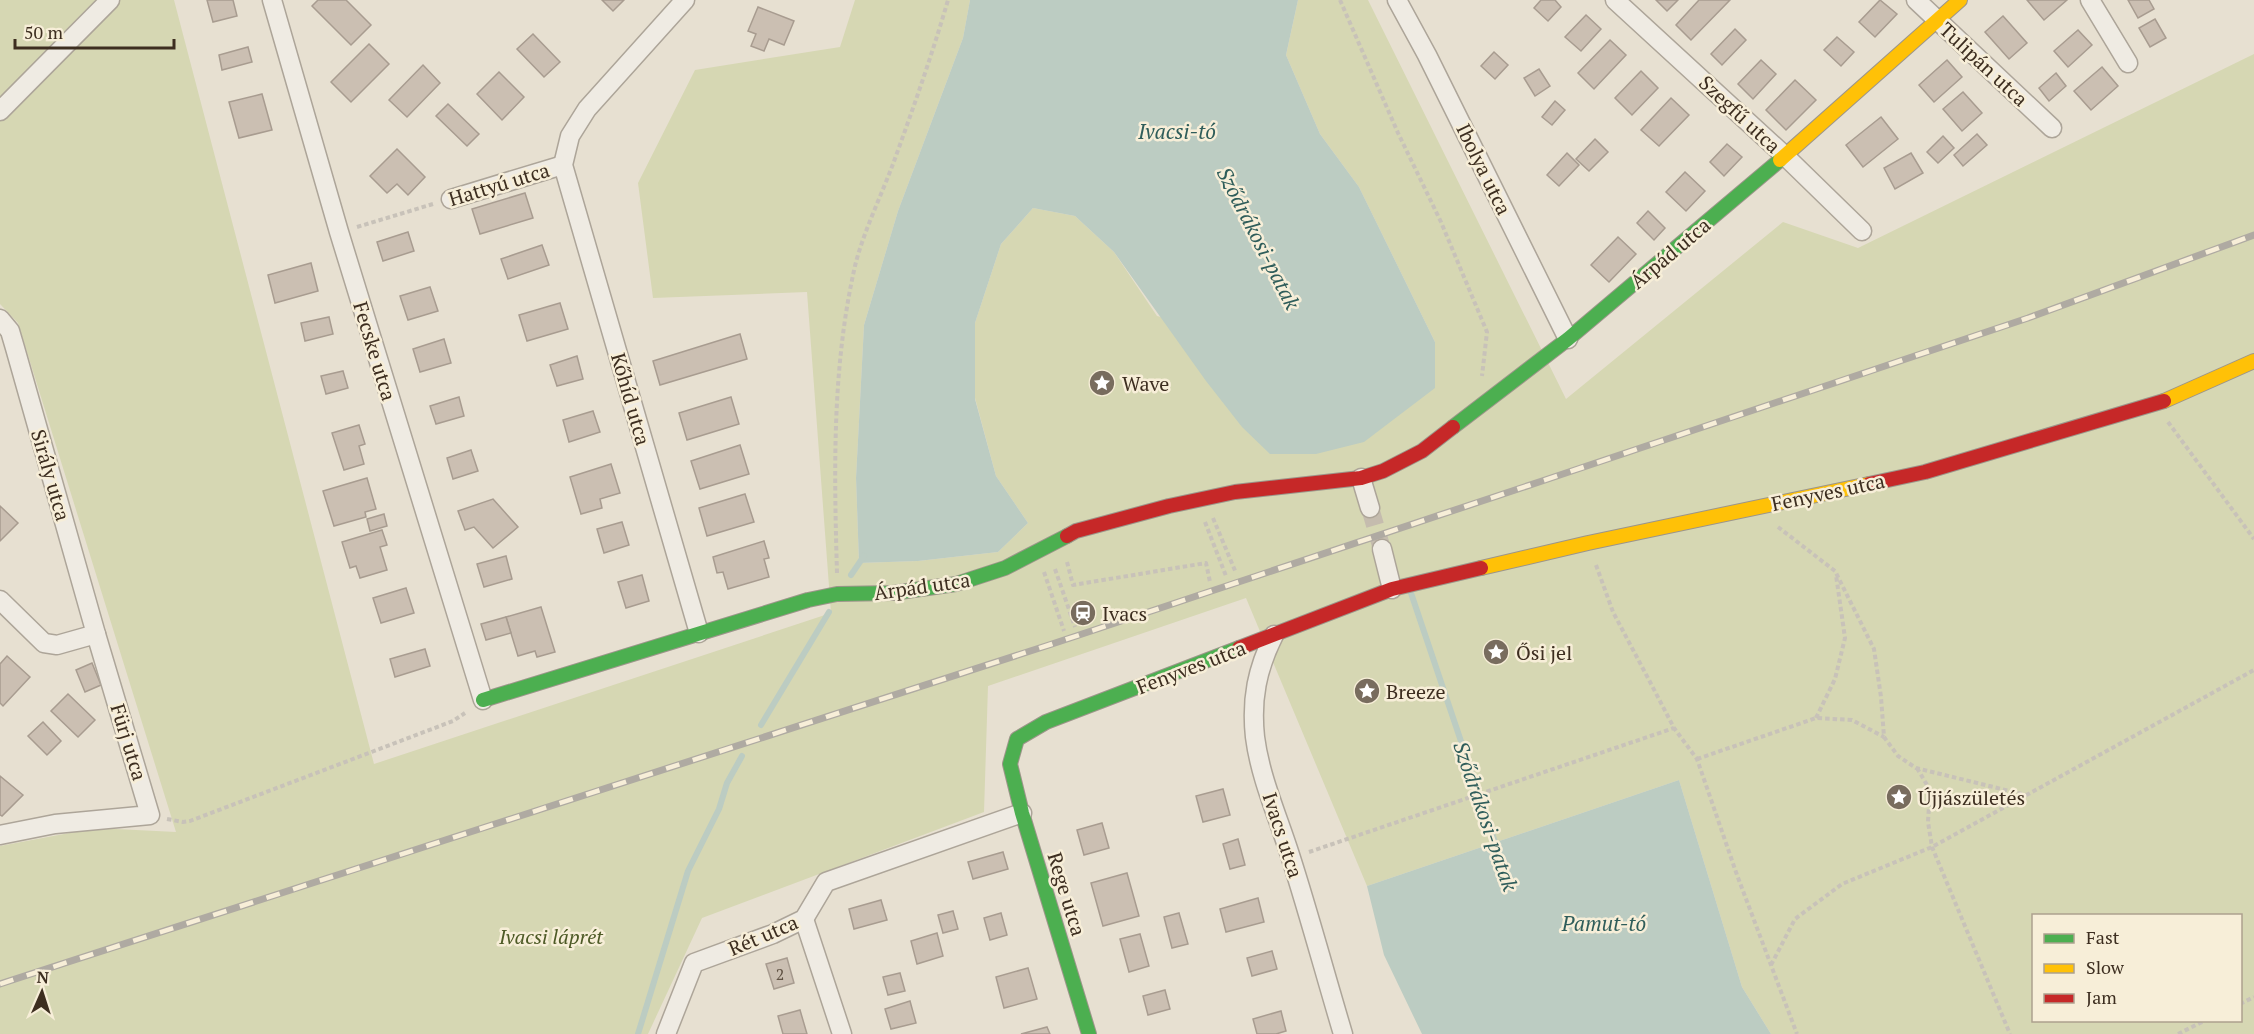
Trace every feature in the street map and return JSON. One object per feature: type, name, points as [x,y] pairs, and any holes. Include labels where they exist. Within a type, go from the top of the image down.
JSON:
[{"type":"street","points":[[0,111],[110,0]]},
{"type":"street","name":"Fecske utca","points":[[272,0],[339,232],[483,700]]},
{"type":"street","name":"Hattyú utca","points":[[451,199],[563,165],[570,136],[587,109],[685,0]]},
{"type":"street","name":"Ibolya utca","points":[[1397,0],[1427,55],[1568,339]]},
{"type":"street","name":"Szegfű utca","points":[[1615,0],[1785,156],[1862,231]]},
{"type":"street","name":"Tulipán utca","points":[[1916,0],[2052,128]]},
{"type":"street","name":"Árpád utca","points":[[483,700],[808,600],[837,594],[893,593],[956,584],[1005,568],[1076,531],[1169,506],[1235,492],[1361,478],[1383,471],[1422,451],[1568,339],[1785,156],[1960,0]]},
{"type":"street","points":[[2090,0],[2128,63]]},
{"type":"street","name":"Kőhíd utca","points":[[563,165],[699,633]]},
{"type":"street","name":"Sirály utca","points":[[0,319],[10,331],[96,634]]},
{"type":"street","name":"Fenyves utca","points":[[1010,764],[1017,739],[1046,722],[1392,589],[1588,543],[1925,472],[2156,404],[2254,361]]},
{"type":"street","points":[[1361,478],[1370,508]]},
{"type":"street","points":[[1382,549],[1392,589]]},
{"type":"street","points":[[0,600],[44,643],[57,645],[96,634]]},
{"type":"street","name":"Fürj utca","points":[[96,634],[150,815]]},
{"type":"street","name":"Ivacs utca","points":[[1274,636],[1262,660],[1256,684],[1255,737],[1263,773],[1291,858],[1343,1034]]},
{"type":"street","name":"Rege utca","points":[[1010,764],[1022,813],[1089,1034]]},
{"type":"street","name":"Rét utca","points":[[666,1034],[694,963],[773,934],[804,919],[825,882],[1022,813]]},
{"type":"street","points":[[0,835],[55,824],[150,815]]},
{"type":"street","points":[[804,919],[842,1034]]},
{"type":"path","points":[[837,594],[835,437],[842,328],[856,263],[928,68],[948,0]]},
{"type":"path","points":[[1340,0],[1398,133],[1441,222],[1487,332],[1479,407]]},
{"type":"path","name":"Hattyú utca","points":[[339,232],[451,199]]},
{"type":"path","points":[[2156,404],[2254,539]]},
{"type":"path","points":[[1754,508],[1835,571],[1874,649],[1884,737]]},
{"type":"path","points":[[1212,516],[1236,573]]},
{"type":"path","points":[[1204,519],[1226,576]]},
{"type":"path","points":[[1060,538],[1073,585],[1206,563],[1210,582]]},
{"type":"path","points":[[1588,543],[1613,612],[1674,728],[1697,759],[1737,876],[1797,1034]]},
{"type":"path","points":[[1055,569],[1075,627]]},
{"type":"path","points":[[1816,718],[1835,679],[1845,638],[1835,571]]},
{"type":"path","points":[[1045,573],[1064,631]]},
{"type":"path","points":[[1771,965],[1795,919],[1842,884],[1932,848],[2254,670]]},
{"type":"path","points":[[150,815],[176,822],[190,821],[453,721],[483,700]]},
{"type":"path","points":[[1697,759],[1816,718],[1852,720],[1884,737],[1898,756],[1916,768],[2026,795]]},
{"type":"path","points":[[1291,858],[1674,728]]},
{"type":"path","points":[[1916,768],[1930,790],[1928,822],[1932,848],[2010,1034]]},
{"type":"path","points":[[2178,1034],[2202,1022]]},
{"type":"green space","name":"Ivacsi láprét","points":[[0,0],[174,0],[374,764],[831,613],[807,292],[653,298],[638,183],[695,70],[840,47],[855,0],[970,0],[963,38],[898,211],[864,325],[856,478],[859,563],[918,561],[998,552],[1028,523],[996,476],[975,398],[975,323],[1001,244],[1033,208],[1075,216],[1114,252],[1157,316],[1435,388],[1435,342],[1359,187],[1320,134],[1286,55],[1298,0],[1368,0],[1566,399],[1783,222],[1858,248],[2254,54],[2254,1034],[1771,1034],[1742,987],[1679,780],[1367,886],[1246,598],[988,686],[984,812],[702,918],[648,1034],[0,1034],[0,846],[96,828],[176,832],[18,323],[0,304]]},
{"type":"water","name":"Ivacsi-tó","points":[[970,0],[1298,0],[1286,55],[1320,134],[1359,187],[1435,342],[1435,388],[1364,442],[1316,454],[1270,454],[1242,427],[1206,381],[1114,252],[1075,216],[1033,208],[1001,244],[975,323],[975,399],[996,476],[1028,523],[998,552],[918,561],[859,563],[856,478],[864,325],[898,211],[963,38]]},
{"type":"water","name":"Pamut-tó","points":[[1679,780],[1742,987],[1771,1034],[1422,1034],[1384,955],[1367,886]]},
{"type":"building","points":[[207,0],[233,0],[237,16],[213,22]]},
{"type":"building","points":[[318,0],[346,0],[371,25],[351,45],[312,6]]},
{"type":"building","points":[[602,0],[624,0],[613,11]]},
{"type":"building","points":[[1541,0],[1555,0],[1561,7],[1548,21],[1534,8]]},
{"type":"building","points":[[1656,0],[1678,0],[1667,11]]},
{"type":"building","points":[[1699,0],[1730,0],[1691,40],[1676,25]]},
{"type":"building","points":[[1880,0],[1897,14],[1875,37],[1859,22]]},
{"type":"building","points":[[2027,0],[2067,0],[2044,20]]},
{"type":"building","points":[[2128,0],[2149,0],[2154,9],[2138,18]]},
{"type":"building","points":[[758,7],[794,21],[784,45],[769,39],[764,51],[751,46],[756,34],[748,31]]},
{"type":"building","points":[[1586,15],[1601,29],[1581,51],[1565,37]]},
{"type":"building","points":[[2003,16],[2027,43],[2009,59],[1985,32]]},
{"type":"building","points":[[2155,19],[2166,38],[2150,47],[2139,28]]},
{"type":"building","points":[[1735,29],[1746,40],[1722,65],[1711,54]]},
{"type":"building","points":[[2078,30],[2092,45],[2068,67],[2054,51]]},
{"type":"building","points":[[533,34],[560,62],[544,77],[517,49]]},
{"type":"building","points":[[1837,37],[1854,52],[1841,66],[1824,50]]},
{"type":"building","points":[[1610,40],[1626,55],[1594,89],[1578,73]]},
{"type":"building","points":[[369,44],[389,64],[351,102],[331,82]]},
{"type":"building","points":[[248,47],[252,62],[222,70],[219,55]]},
{"type":"building","points":[[1494,52],[1508,65],[1495,79],[1481,66]]},
{"type":"building","points":[[1761,60],[1776,74],[1753,99],[1738,84]]},
{"type":"building","points":[[1947,60],[1962,77],[1934,102],[1919,85]]},
{"type":"building","points":[[423,65],[440,83],[407,117],[389,100]]},
{"type":"building","points":[[2102,67],[2118,86],[2091,110],[2074,91]]},
{"type":"building","points":[[1539,69],[1550,86],[1535,96],[1524,78]]},
{"type":"building","points":[[1641,71],[1658,88],[1632,115],[1615,98]]},
{"type":"building","points":[[499,72],[524,97],[502,120],[477,94]]},
{"type":"building","points":[[2056,73],[2066,86],[2049,101],[2039,88]]},
{"type":"building","points":[[1795,80],[1816,100],[1786,130],[1766,110]]},
{"type":"building","points":[[1963,92],[1982,113],[1962,131],[1943,109]]},
{"type":"building","points":[[262,94],[272,130],[239,138],[229,102]]},
{"type":"building","points":[[1671,98],[1689,115],[1659,146],[1641,130]]},
{"type":"building","points":[[1555,101],[1565,110],[1552,125],[1542,117]]},
{"type":"building","points":[[448,104],[479,134],[467,146],[436,116]]},
{"type":"building","points":[[1881,117],[1898,139],[1863,167],[1846,145]]},
{"type":"building","points":[[1977,134],[1987,145],[1963,166],[1954,155]]},
{"type":"building","points":[[1943,136],[1954,148],[1938,163],[1927,152]]},
{"type":"building","points":[[1595,139],[1608,152],[1589,171],[1576,159]]},
{"type":"building","points":[[1727,144],[1742,157],[1724,176],[1710,162]]},
{"type":"building","points":[[397,149],[425,177],[408,195],[397,184],[387,193],[370,176]]},
{"type":"building","points":[[1567,153],[1579,165],[1559,186],[1547,175]]},
{"type":"building","points":[[1911,153],[1923,173],[1895,189],[1884,168]]},
{"type":"building","points":[[1685,172],[1705,191],[1686,211],[1666,192]]},
{"type":"building","points":[[525,193],[533,218],[480,234],[472,209]]},
{"type":"building","points":[[1648,211],[1665,228],[1654,240],[1637,223]]},
{"type":"building","points":[[408,232],[414,251],[383,261],[377,242]]},
{"type":"building","points":[[1618,237],[1636,254],[1609,282],[1591,265]]},
{"type":"building","points":[[542,245],[549,265],[508,279],[501,259]]},
{"type":"building","points":[[311,263],[318,291],[275,303],[268,275]]},
{"type":"building","points":[[430,287],[438,311],[408,320],[400,296]]},
{"type":"building","points":[[560,303],[568,329],[527,341],[519,315]]},
{"type":"building","points":[[329,317],[333,334],[305,341],[301,323]]},
{"type":"building","points":[[740,334],[747,359],[660,385],[653,361]]},
{"type":"building","points":[[444,339],[451,363],[420,372],[413,349]]},
{"type":"building","points":[[577,356],[583,379],[557,386],[550,365]]},
{"type":"building","points":[[343,371],[348,388],[326,394],[321,376]]},
{"type":"building","points":[[459,397],[464,416],[436,424],[430,406]]},
{"type":"building","points":[[731,397],[739,424],[687,440],[679,413]]},
{"type":"building","points":[[593,411],[600,432],[569,442],[563,420]]},
{"type":"building","points":[[359,425],[365,444],[359,446],[364,464],[344,470],[332,433]]},
{"type":"building","points":[[740,445],[749,474],[700,489],[691,461]]},
{"type":"building","points":[[471,450],[478,471],[453,479],[447,458]]},
{"type":"building","points":[[611,464],[620,493],[600,499],[602,508],[581,514],[570,477]]},
{"type":"building","points":[[367,478],[376,509],[365,512],[366,517],[334,526],[323,491]]},
{"type":"building","points":[[745,494],[754,522],[707,536],[699,508]]},
{"type":"building","points":[[493,499],[518,527],[493,548],[474,527],[465,530],[458,511]]},
{"type":"building","points":[[0,506],[18,523],[0,541]]},
{"type":"building","points":[[384,514],[387,526],[370,531],[367,519]]},
{"type":"building","points":[[622,522],[629,545],[604,553],[597,529]]},
{"type":"building","points":[[382,530],[387,545],[380,547],[387,570],[360,578],[356,566],[350,568],[342,542]]},
{"type":"building","points":[[764,541],[769,558],[764,559],[769,577],[728,589],[723,572],[717,573],[713,557]]},
{"type":"building","points":[[506,556],[512,579],[484,587],[477,564]]},
{"type":"building","points":[[642,575],[649,601],[626,608],[618,582]]},
{"type":"building","points":[[406,588],[414,613],[381,623],[373,598]]},
{"type":"building","points":[[541,607],[555,652],[537,657],[535,651],[518,656],[506,617]]},
{"type":"building","points":[[506,617],[511,633],[486,640],[481,624]]},
{"type":"building","points":[[425,649],[430,666],[395,677],[390,659]]},
{"type":"building","points":[[7,656],[30,677],[3,706],[0,703],[0,664]]},
{"type":"building","points":[[92,663],[101,685],[85,692],[76,670]]},
{"type":"building","points":[[68,694],[95,720],[78,737],[51,711]]},
{"type":"building","points":[[43,722],[61,741],[47,755],[28,736]]},
{"type":"building","points":[[0,776],[23,795],[2,816],[0,815]]},
{"type":"building","points":[[1223,789],[1230,815],[1203,822],[1196,796]]},
{"type":"building","points":[[1102,823],[1109,848],[1084,855],[1077,830]]},
{"type":"building","points":[[1238,839],[1245,865],[1230,869],[1223,844]]},
{"type":"building","points":[[1003,852],[1008,869],[973,879],[968,862]]},
{"type":"building","points":[[1127,873],[1139,916],[1103,926],[1091,883]]},
{"type":"building","points":[[1258,898],[1264,922],[1226,932],[1220,909]]},
{"type":"building","points":[[881,900],[887,920],[854,929],[849,909]]},
{"type":"building","points":[[953,911],[958,929],[943,933],[938,915]]},
{"type":"building","points":[[1001,913],[1007,935],[990,940],[984,918]]},
{"type":"building","points":[[1179,913],[1188,944],[1172,948],[1164,917]]},
{"type":"building","points":[[937,933],[943,956],[917,964],[911,941]]},
{"type":"building","points":[[1140,934],[1149,966],[1129,972],[1120,939]]},
{"type":"building","points":[[1272,951],[1277,969],[1252,976],[1247,958]]},
{"type":"building","points":[[787,958],[794,983],[774,989],[766,964]]},
{"type":"building","points":[[1028,968],[1037,999],[1004,1008],[996,977]]},
{"type":"building","points":[[900,973],[905,991],[888,995],[883,977]]},
{"type":"building","points":[[1165,990],[1170,1009],[1148,1015],[1143,996]]},
{"type":"building","points":[[910,1001],[916,1023],[891,1029],[885,1009]]},
{"type":"building","points":[[800,1010],[807,1034],[783,1034],[778,1016]]},
{"type":"building","points":[[1281,1011],[1286,1031],[1276,1034],[1257,1034],[1253,1019]]},
{"type":"building","points":[[1047,1027],[1050,1034],[1021,1034]]},
{"type":"waterway","points":[[851,575],[864,556]]},
{"type":"waterway","name":"Sződrákosi-patak","points":[[1411,593],[1497,848]]},
{"type":"waterway","points":[[761,725],[829,612]]},
{"type":"waterway","points":[[638,1034],[688,871],[719,809],[727,783],[742,756]]},
{"type":"tunnel","points":[[1370,508],[1382,549]]},
{"type":"railway","points":[[0,984],[1052,644],[2028,318],[2254,235]]},
{"type":"traffic: fast","points":[[1453,427],[1568,339],[1780,160]]},
{"type":"traffic: fast","points":[[483,700],[808,600],[837,594],[893,593],[956,584],[1005,568],[1067,536]]},
{"type":"traffic: fast","points":[[1089,1034],[1022,813],[1010,764],[1017,739],[1046,722],[1239,648]]},
{"type":"traffic: slow","points":[[1780,160],[1960,0]]},
{"type":"traffic: slow","points":[[2164,401],[2254,361]]},
{"type":"traffic: slow","points":[[1481,568],[1869,484]]},
{"type":"traffic: jam","points":[[1869,484],[1925,472],[2164,401]]},
{"type":"traffic: jam","points":[[1067,536],[1076,531],[1169,506],[1235,492],[1361,478],[1383,471],[1422,451],[1453,427]]},
{"type":"traffic: jam","points":[[1239,648],[1392,589],[1481,568]]},
{"type":"place","name":"Wave","points":[[1102,383]]},
{"type":"place","name":"Ivacs","points":[[1083,613]]},
{"type":"place","name":"Ősi jel","points":[[1496,652]]},
{"type":"place","name":"Breeze","points":[[1367,691]]},
{"type":"place","name":"Újjászületés","points":[[1899,797]]}]
